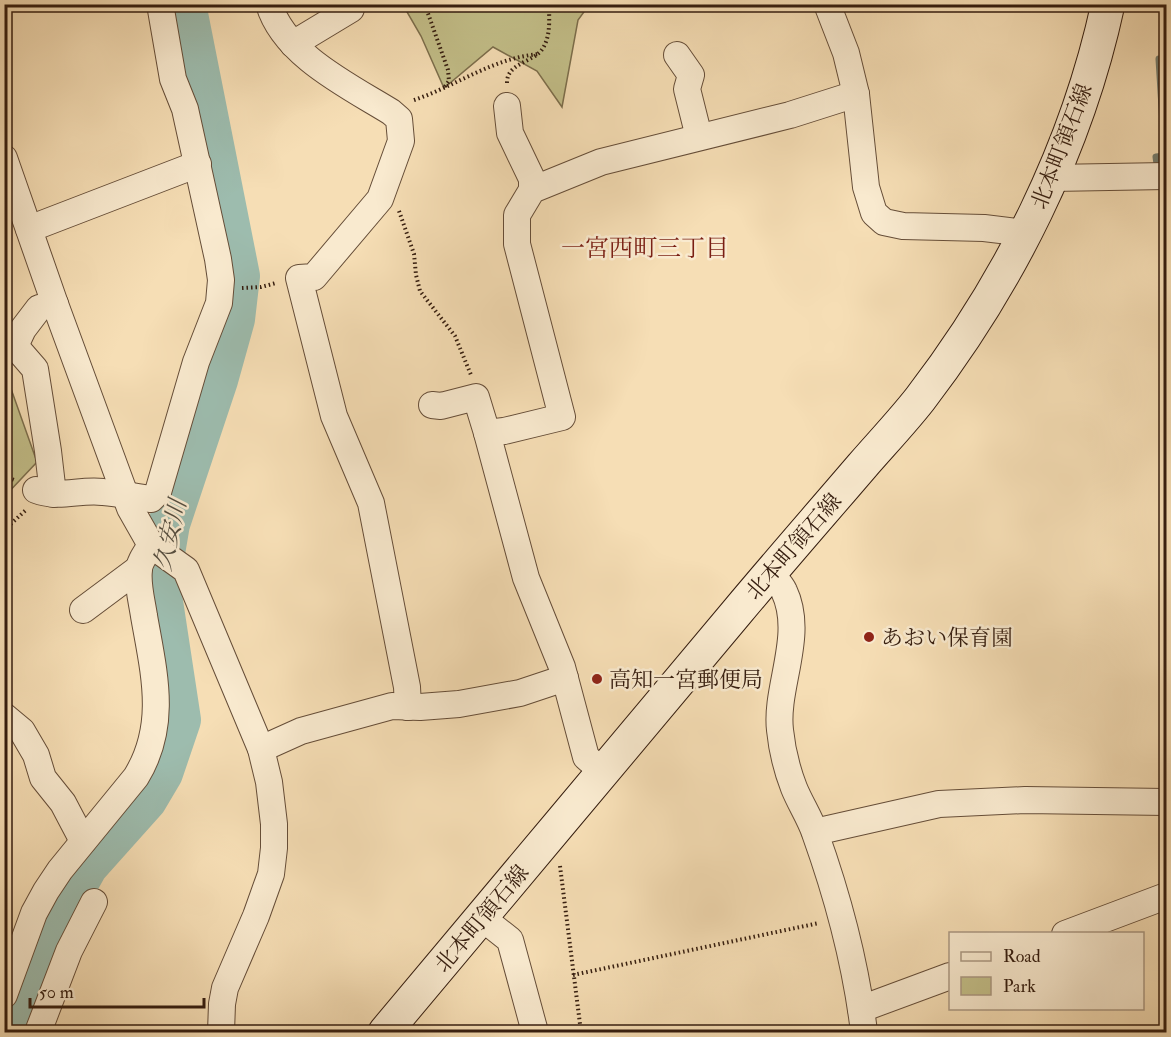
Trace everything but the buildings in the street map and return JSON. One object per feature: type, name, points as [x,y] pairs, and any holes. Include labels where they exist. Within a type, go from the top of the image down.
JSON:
[{"type":"main road","name":"北本町領石線","points":[[385,1032],[770,573],[918,401],[963,341],[1026,233],[1052,178],[1078,111],[1108,4]]},
{"type":"street","points":[[55,304],[39,308],[23,329],[10,341],[35,369],[48,451],[45,492],[100,491],[151,499],[158,492],[196,362],[219,303],[221,280],[198,164],[184,109],[173,79],[160,4]]},
{"type":"street","points":[[269,4],[273,18],[293,44],[327,72],[399,119],[401,141],[380,199],[314,277],[300,278],[334,416],[371,503],[408,707]]},
{"type":"street","points":[[827,4],[846,53],[856,94],[869,200],[874,213],[884,222],[903,226],[984,228],[1026,233]]},
{"type":"street","points":[[293,44],[351,9]]},
{"type":"street","points":[[677,55],[691,75],[687,89],[699,137]]},
{"type":"street","points":[[532,190],[601,162],[789,115],[856,94]]},
{"type":"street","points":[[487,433],[562,417],[517,244],[517,215],[532,190],[531,179],[510,133],[507,106]]},
{"type":"street","points":[[4,158],[129,508],[151,545],[186,570],[261,749],[269,782],[274,824],[271,873],[256,916],[225,988],[221,1032]]},
{"type":"street","points":[[29,228],[198,164]]},
{"type":"street","points":[[1052,178],[1167,176]]},
{"type":"street","points":[[432,405],[441,406],[476,397],[526,578],[565,678],[586,757],[603,772]]},
{"type":"street","points":[[83,610],[138,569],[151,545]]},
{"type":"street","points":[[4,995],[34,913],[42,898],[60,870],[136,777],[144,764],[153,736],[157,712],[155,684],[138,569]]},
{"type":"street","points":[[770,573],[784,590],[790,613],[790,654],[779,714],[780,730],[794,788],[815,832],[841,918],[853,964],[862,1026],[949,977]]},
{"type":"street","points":[[261,749],[302,730],[392,706],[459,704],[520,693],[565,678]]},
{"type":"street","points":[[130,751],[139,718],[142,689],[155,684]]},
{"type":"street","points":[[4,716],[22,731],[36,755],[43,778],[63,803],[83,842]]},
{"type":"street","points":[[815,832],[939,804],[1025,800],[1167,802]]},
{"type":"street","points":[[1068,932],[1167,896]]},
{"type":"street","points":[[38,1032],[69,951],[94,902]]},
{"type":"street","points":[[482,917],[510,940],[535,1032]]},
{"type":"path","points":[[507,106],[509,72],[539,54],[548,37],[549,4]]},
{"type":"path","points":[[425,5],[448,70],[449,81],[443,90]]},
{"type":"path","points":[[395,116],[403,106],[443,90],[500,62],[539,54]]},
{"type":"path","points":[[383,191],[395,199],[414,254],[420,291],[455,336],[476,389],[476,397]]},
{"type":"path","points":[[548,837],[558,856],[581,1032]]},
{"type":"path","points":[[573,975],[841,918]]},
{"type":"green space","points":[[403,5],[589,5],[578,20],[562,107],[537,71],[493,47],[444,88],[421,36]]},
{"type":"green space","points":[[4,369],[37,462],[5,496],[4,496]]},
{"type":"waterway","name":"久安川","points":[[14,1032],[29,989],[65,906],[87,866],[146,800],[162,773],[180,720],[159,582],[169,524],[217,380],[234,319],[239,276],[185,4]]},
{"type":"waterway","points":[[1157,164],[1156,157],[1165,156],[1159,59]]},
{"type":"place","name":"あおい保育園","points":[[869,637]]},
{"type":"place","name":"高知一宮郵便局","points":[[597,679]]},
{"type":"district","name":"一宮西町三丁目","points":[[645,248]]}]
